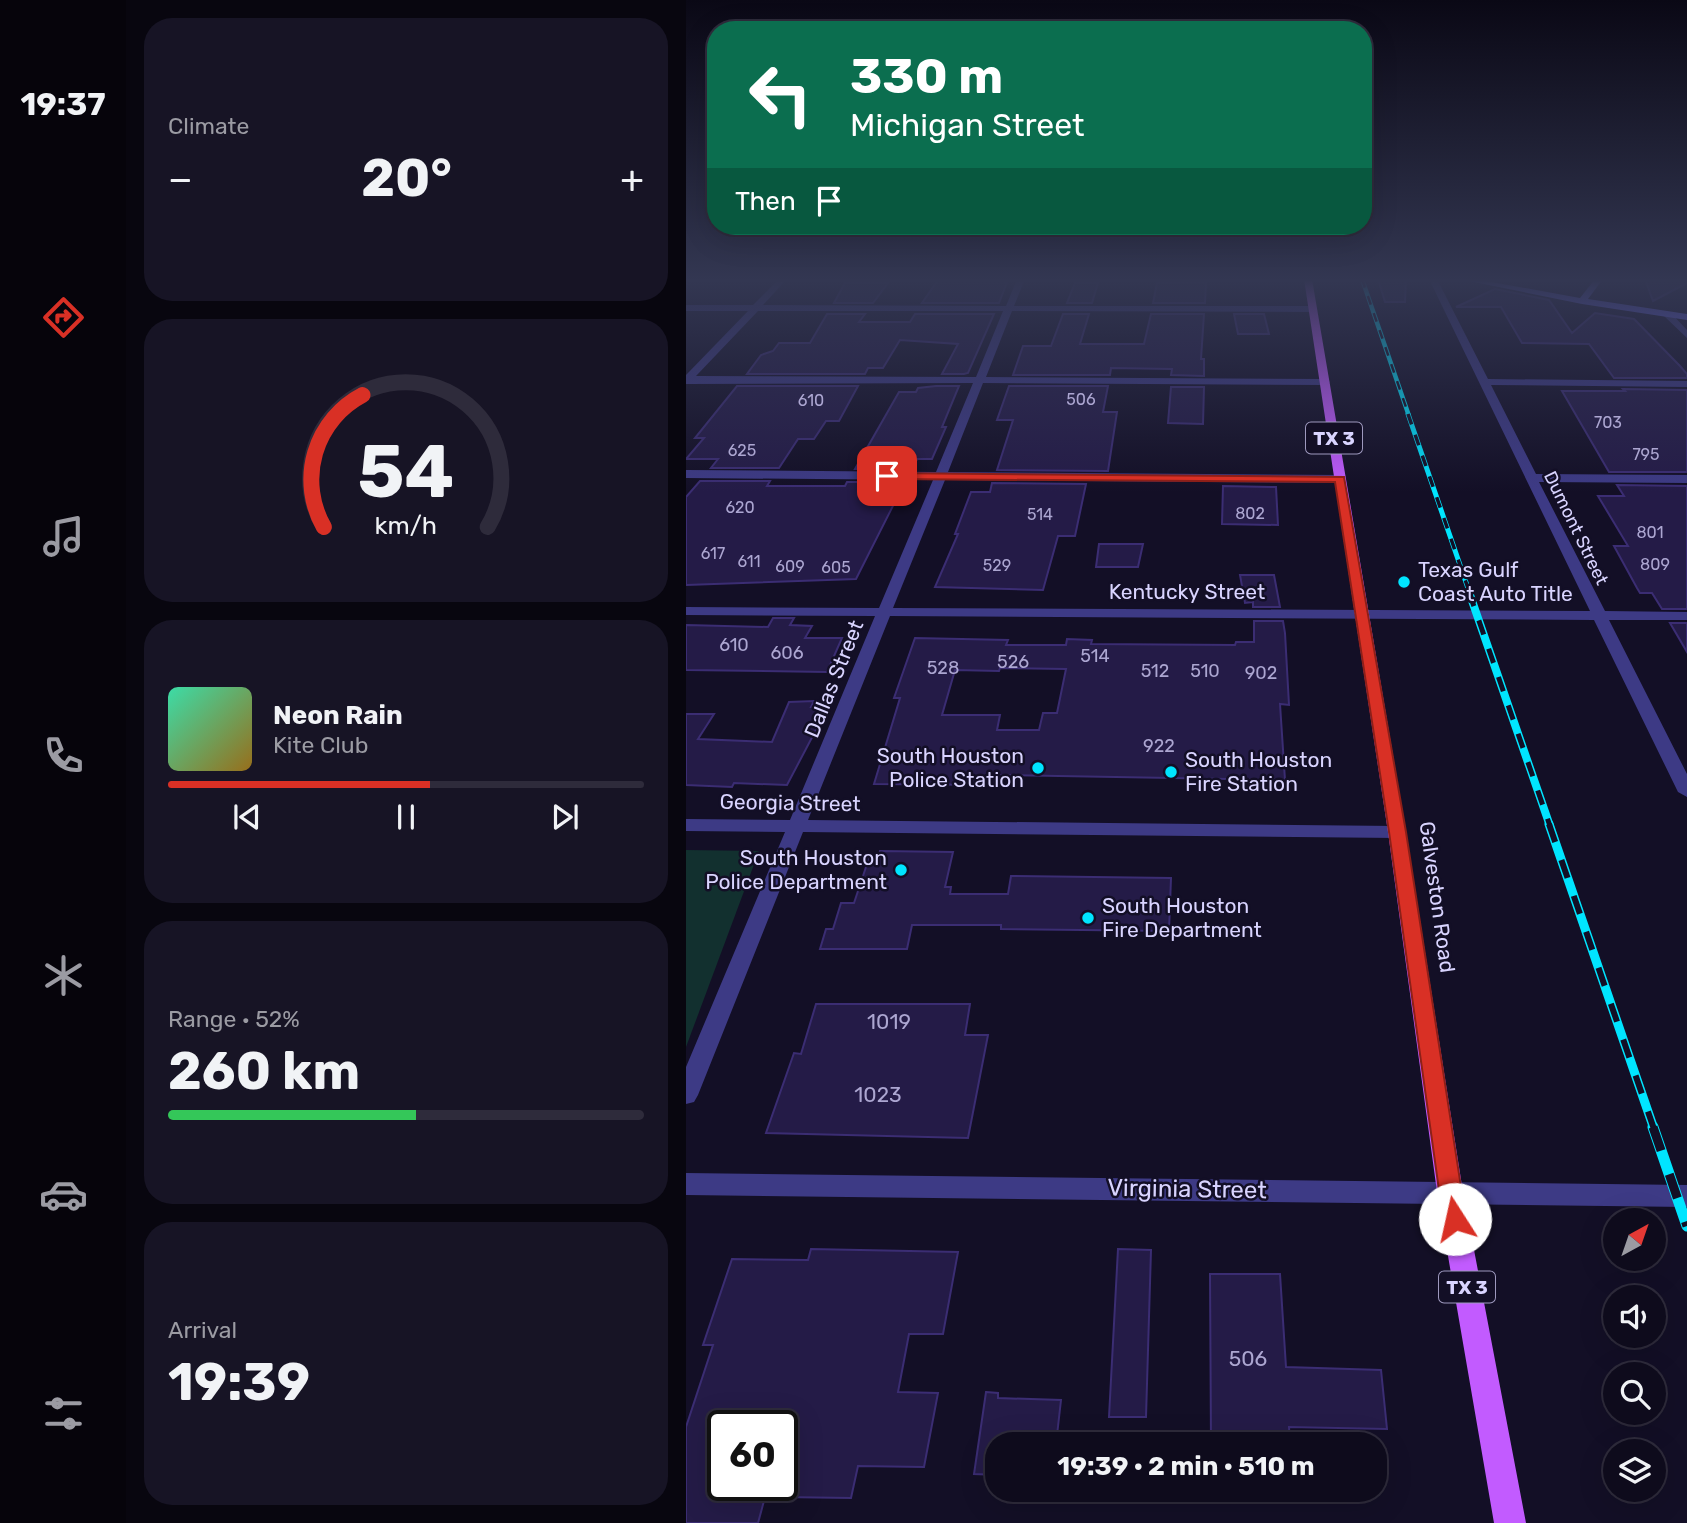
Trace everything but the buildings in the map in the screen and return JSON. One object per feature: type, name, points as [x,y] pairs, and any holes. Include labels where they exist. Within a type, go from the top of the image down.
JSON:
[{"type":"main road","name":"Galveston Road","points":[[1320,350],[1397,832],[1450,1192],[1510,1523]]},
{"type":"street","points":[[686,380],[715,350]]},
{"type":"street","name":"Dallas Street","points":[[686,1095],[991,350]]},
{"type":"street","name":"Dumont Street","points":[[1468,350],[1687,792]]},
{"type":"street","points":[[686,380],[1325,382]]},
{"type":"street","points":[[1484,382],[1687,384]]},
{"type":"street","points":[[686,474],[1340,479]]},
{"type":"street","points":[[1531,478],[1687,479]]},
{"type":"street","name":"Kentucky Street","points":[[686,611],[1687,616]]},
{"type":"street","name":"Georgia Street","points":[[686,825],[1397,832]]},
{"type":"street","name":"Virginia Street","points":[[686,1184],[1687,1196]]},
{"type":"green space","points":[[686,850],[759,851],[686,1047]]},
{"type":"railway","points":[[1386,350],[1409,416]]},
{"type":"railway","points":[[1408,414],[1470,594]]},
{"type":"railway","points":[[1469,592],[1550,826]]},
{"type":"railway","points":[[1549,824],[1654,1129]]},
{"type":"railway","points":[[1653,1127],[1687,1226]]},
{"type":"place","name":"Texas Gulf Coast Auto Title","points":[[1404,582]]},
{"type":"place","name":"South Houston Police Station","points":[[1038,768]]},
{"type":"place","name":"South Houston Fire Station","points":[[1171,772]]},
{"type":"place","name":"South Houston Police Department","points":[[901,870]]},
{"type":"place","name":"South Houston Fire Department","points":[[1088,918]]},
{"type":"route","points":[[887,476],[1340,479],[1397,832],[1455,1219]]}]
